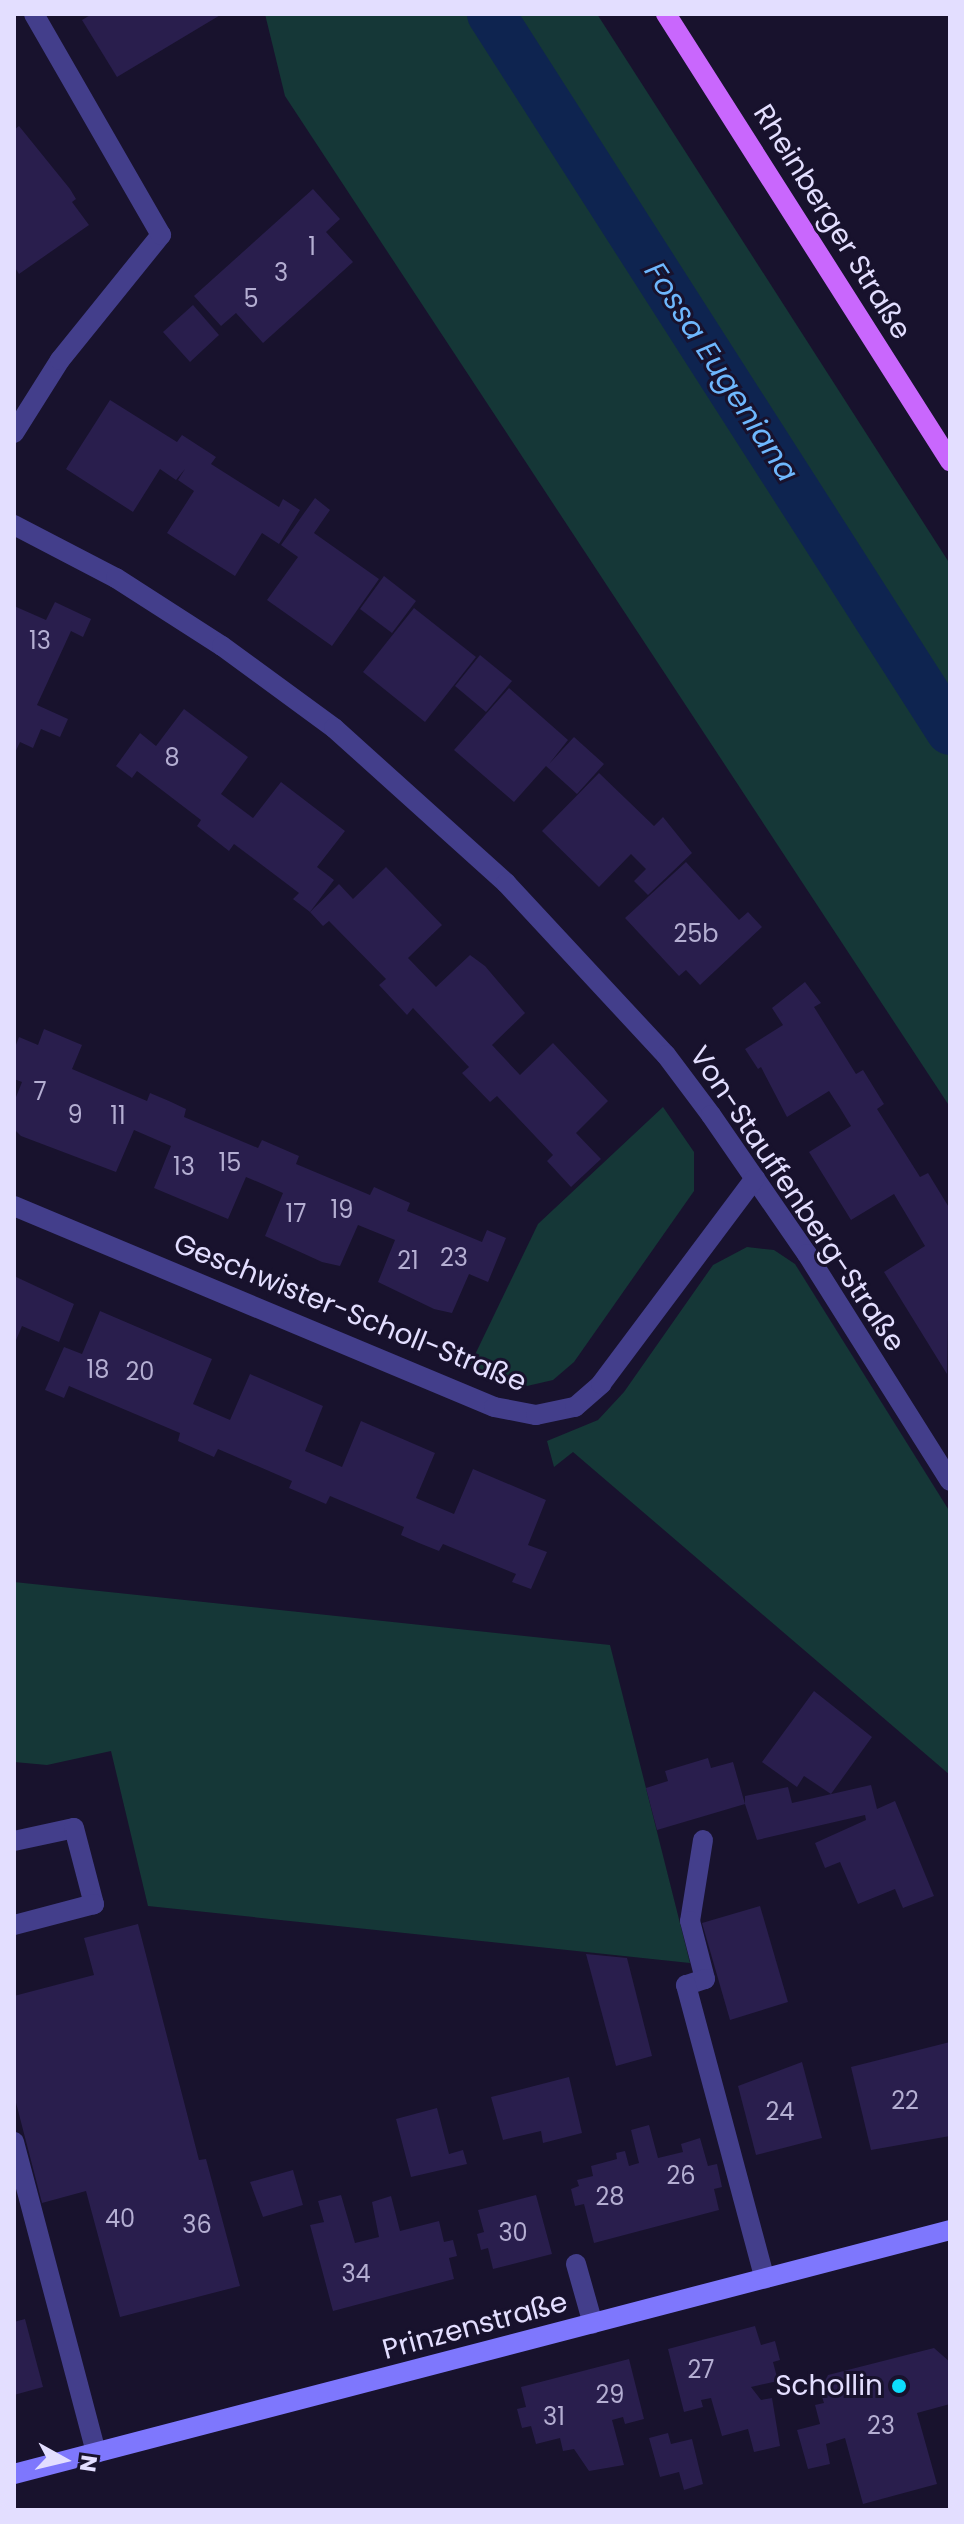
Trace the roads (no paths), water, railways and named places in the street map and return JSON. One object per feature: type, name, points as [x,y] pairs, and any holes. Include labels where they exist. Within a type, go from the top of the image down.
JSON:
[{"type":"main road","name":"Rheinberger Straße","points":[[666,14],[950,461]]},
{"type":"main road","name":"Prinzenstraße","points":[[14,2474],[950,2230]]},
{"type":"street","points":[[14,433],[60,360],[161,235],[34,14]]},
{"type":"street","name":"Von-Stauffenberg-Straße","points":[[14,525],[116,578],[222,646],[334,728],[422,804],[516,893],[636,1021],[755,1178],[950,1481]]},
{"type":"street","name":"Geschwister-Scholl-Straße","points":[[14,1206],[494,1407],[536,1415],[575,1407],[595,1390],[755,1178]]},
{"type":"street","points":[[14,1841],[74,1828],[94,1904],[14,1925]]},
{"type":"street","points":[[703,1840],[690,1921],[705,1979],[686,1985],[765,2279]]},
{"type":"street","points":[[14,2142],[96,2453]]},
{"type":"street","points":[[576,2264],[593,2324]]},
{"type":"waterway","name":"Fossa Eugeniana","points":[[491,14],[950,731]]},
{"type":"place","name":"Schollin","points":[[899,2386]]}]
